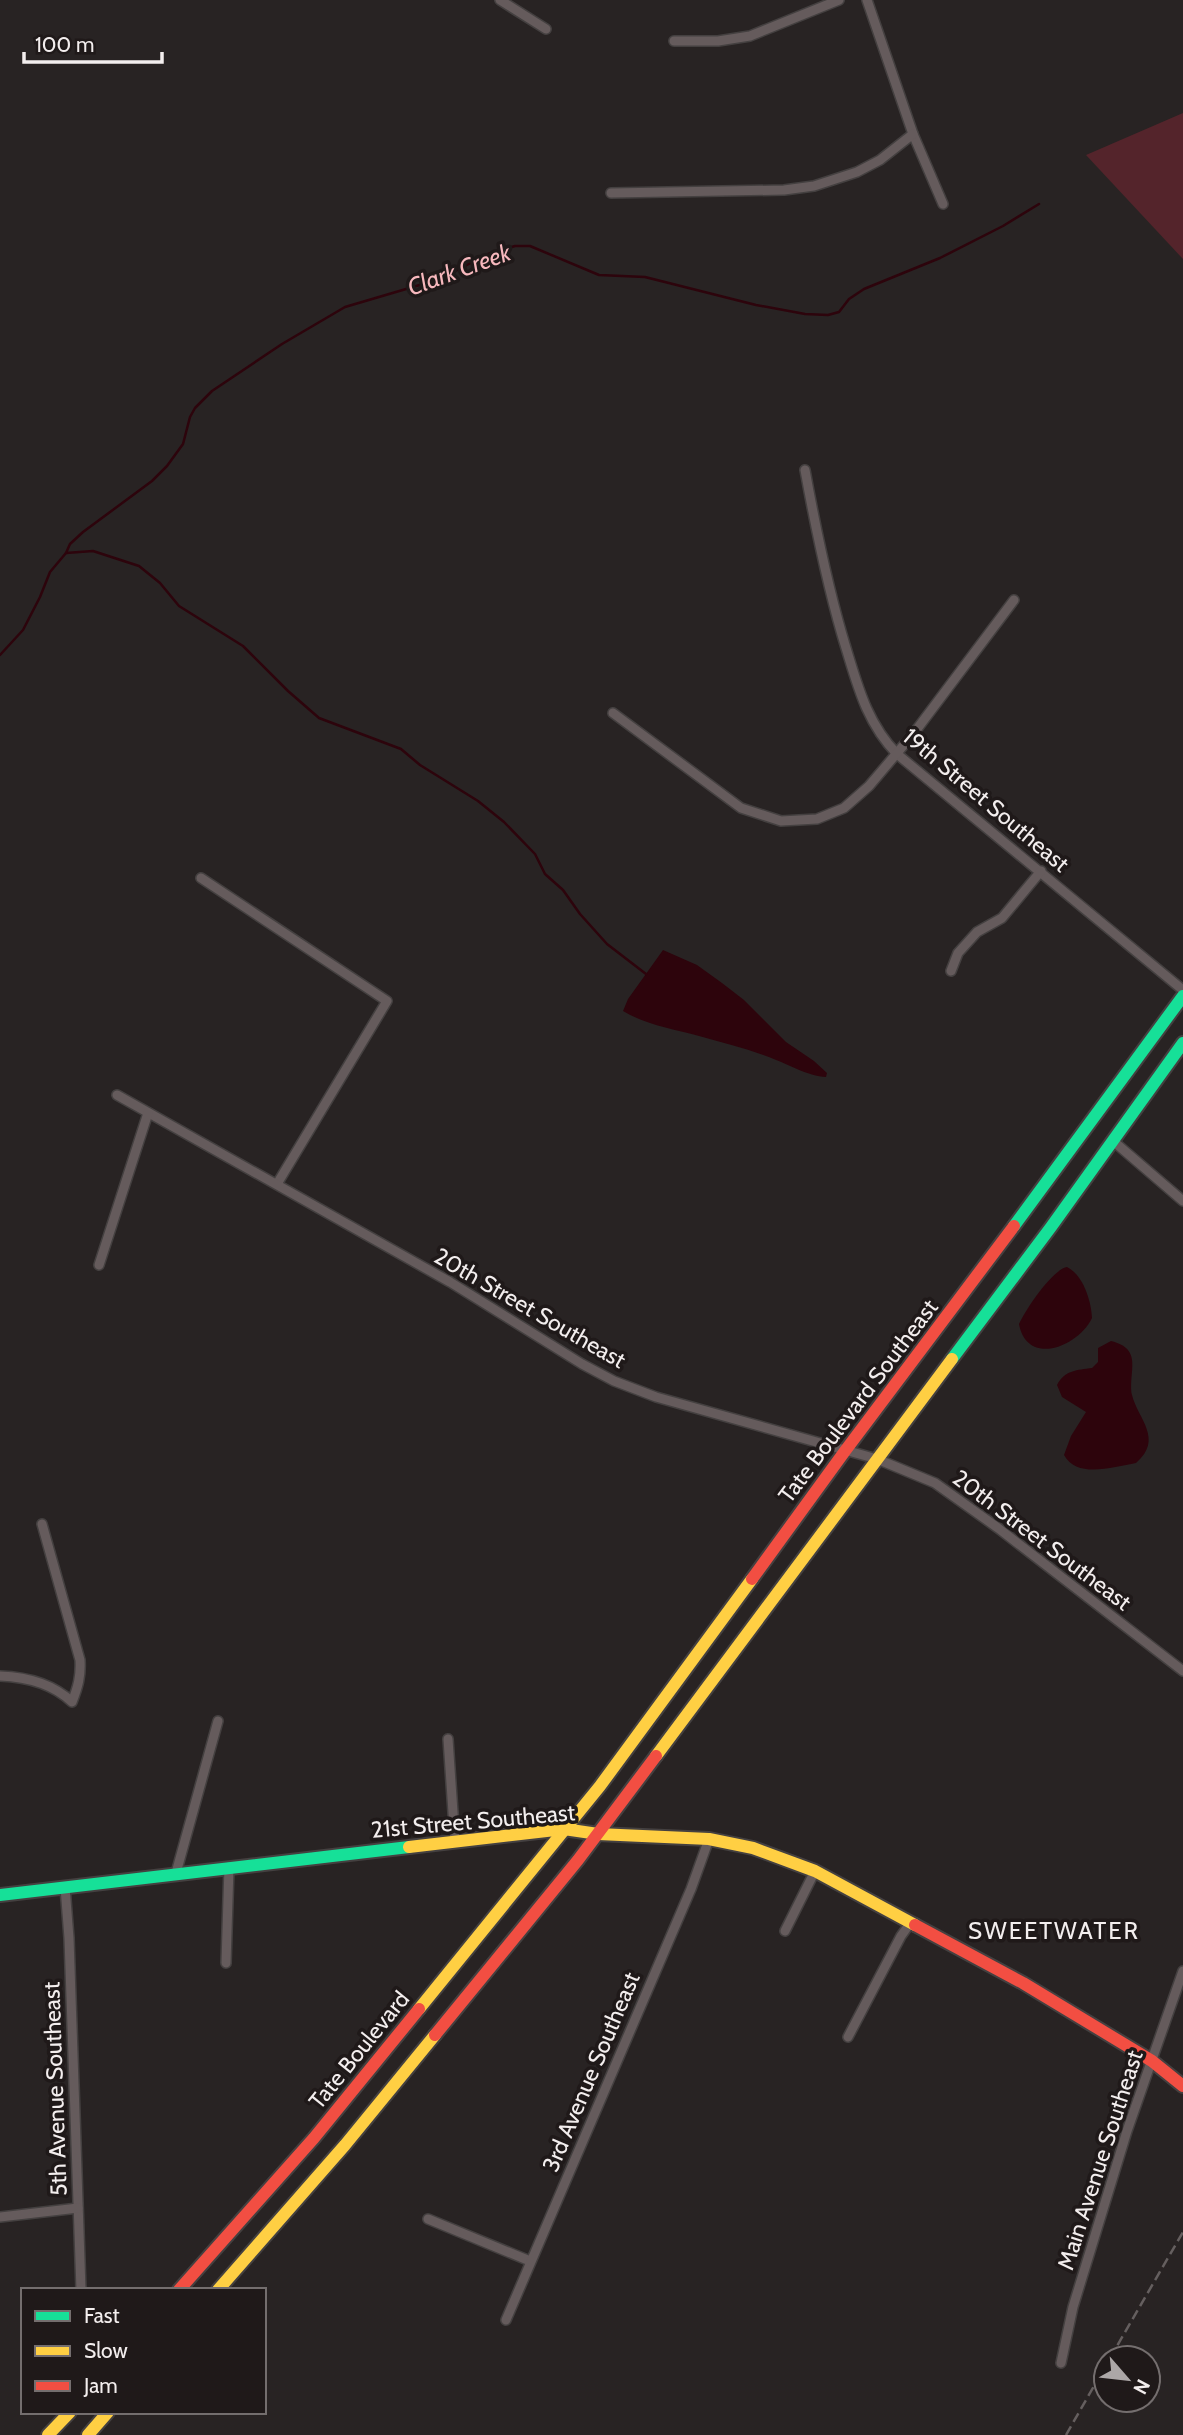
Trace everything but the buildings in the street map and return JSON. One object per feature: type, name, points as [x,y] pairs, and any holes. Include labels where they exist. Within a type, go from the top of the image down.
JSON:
[{"type":"main road","name":"Tate Boulevard Southeast","points":[[564,1829],[657,1711],[845,1451],[935,1334],[1183,996]]},
{"type":"main road","points":[[220,2288],[345,2146],[598,1834],[1183,1043]]},
{"type":"main road","name":"21st Street Southeast","points":[[0,1895],[564,1829],[598,1834],[709,1839],[753,1848],[814,1871],[1023,1983],[1152,2062],[1183,2085]]},
{"type":"main road","name":"Tate Boulevard","points":[[181,2288],[314,2138],[564,1829]]},
{"type":"main road","points":[[48,2435],[68,2414]]},
{"type":"main road","points":[[88,2435],[106,2414]]},
{"type":"street","points":[[500,0],[546,29]]},
{"type":"street","points":[[674,41],[718,41],[750,36],[839,0]]},
{"type":"street","points":[[867,0],[913,134],[943,204]]},
{"type":"street","points":[[611,193],[784,190],[814,186],[857,172],[880,160],[913,134]]},
{"type":"street","name":"19th Street Southeast","points":[[805,470],[822,561],[861,698],[877,731],[897,754],[1183,990]]},
{"type":"street","points":[[613,713],[729,801],[754,814],[780,821],[817,819],[844,808],[869,786],[897,754],[1014,600]]},
{"type":"street","points":[[951,971],[958,953],[977,932],[1002,918],[1041,871]]},
{"type":"street","points":[[201,878],[387,1001],[277,1184]]},
{"type":"street","name":"20th Street Southeast","points":[[117,1096],[450,1282],[614,1381],[656,1397],[877,1459],[922,1477],[964,1502],[1183,1671]]},
{"type":"street","points":[[99,1265],[148,1113]]},
{"type":"street","points":[[1112,1140],[1183,1201]]},
{"type":"street","points":[[0,1676],[38,1681],[52,1687],[72,1702],[80,1678],[80,1660],[42,1524]]},
{"type":"street","points":[[176,1873],[218,1721]]},
{"type":"street","points":[[448,1739],[455,1842]]},
{"type":"street","name":"3rd Avenue Southeast","points":[[506,2320],[691,1889],[709,1839]]},
{"type":"street","points":[[226,1963],[229,1867]]},
{"type":"street","points":[[785,1931],[814,1871]]},
{"type":"street","name":"5th Avenue Southeast","points":[[65,1887],[81,2288]]},
{"type":"street","points":[[848,2037],[911,1922]]},
{"type":"street","name":"Main Avenue Southeast","points":[[1061,2363],[1073,2307],[1127,2131],[1183,1971]]},
{"type":"street","points":[[0,2217],[78,2208]]},
{"type":"street","points":[[428,2219],[530,2260]]},
{"type":"shaded area","points":[[1183,113],[1183,259],[1086,155]]},
{"type":"shaded area","points":[[663,950],[697,965],[744,1000],[786,1042],[827,1073],[826,1077],[804,1072],[741,1048],[651,1023],[623,1011],[628,999]]},
{"type":"shaded area","points":[[1067,1267],[1078,1276],[1085,1289],[1092,1318],[1076,1337],[1065,1344],[1042,1349],[1032,1345],[1024,1337],[1019,1324],[1047,1282]]},
{"type":"shaded area","points":[[1111,1341],[1128,1350],[1131,1356],[1132,1395],[1147,1429],[1148,1446],[1136,1463],[1107,1469],[1086,1469],[1070,1462],[1064,1455],[1071,1436],[1086,1412],[1062,1397],[1057,1385],[1076,1370],[1092,1368],[1098,1362],[1098,1348]]},
{"type":"waterway","name":"Clark Creek","points":[[0,655],[23,630],[50,572],[70,544],[152,481],[167,466],[183,444],[195,408],[212,391],[282,344],[345,307],[440,279],[488,254],[515,246],[530,246],[599,275],[645,277],[756,305],[805,314],[828,315],[839,312],[849,299],[864,289],[940,258],[1039,204]]},
{"type":"waterway","points":[[66,553],[93,551],[139,566],[160,583],[179,606],[243,646],[319,718],[401,749],[420,765],[478,801],[504,822],[535,854],[545,874],[563,890],[607,944],[646,974]]},
{"type":"railway","points":[[1118,2344],[1183,2232]]},
{"type":"railway","points":[[1066,2435],[1092,2390]]},
{"type":"traffic: fast","points":[[1014,1226],[1183,996]]},
{"type":"traffic: fast","points":[[952,1359],[1183,1043]]},
{"type":"traffic: fast","points":[[0,1895],[409,1847]]},
{"type":"traffic: slow","points":[[656,1756],[952,1359]]},
{"type":"traffic: slow","points":[[419,2009],[600,1786],[752,1579]]},
{"type":"traffic: slow","points":[[409,1847],[564,1829],[598,1834],[709,1839],[753,1848],[815,1871],[915,1925]]},
{"type":"traffic: slow","points":[[220,2288],[345,2145],[435,2035]]},
{"type":"traffic: slow","points":[[48,2435],[68,2414]]},
{"type":"traffic: slow","points":[[88,2435],[106,2414]]},
{"type":"traffic: jam","points":[[752,1579],[1014,1226]]},
{"type":"traffic: jam","points":[[435,2035],[578,1860],[656,1756]]},
{"type":"traffic: jam","points":[[915,1925],[1023,1983],[1152,2061],[1183,2086]]},
{"type":"traffic: jam","points":[[181,2288],[314,2138],[419,2009]]},
{"type":"district","name":"SWEETWATER","points":[[1054,1931]]}]
